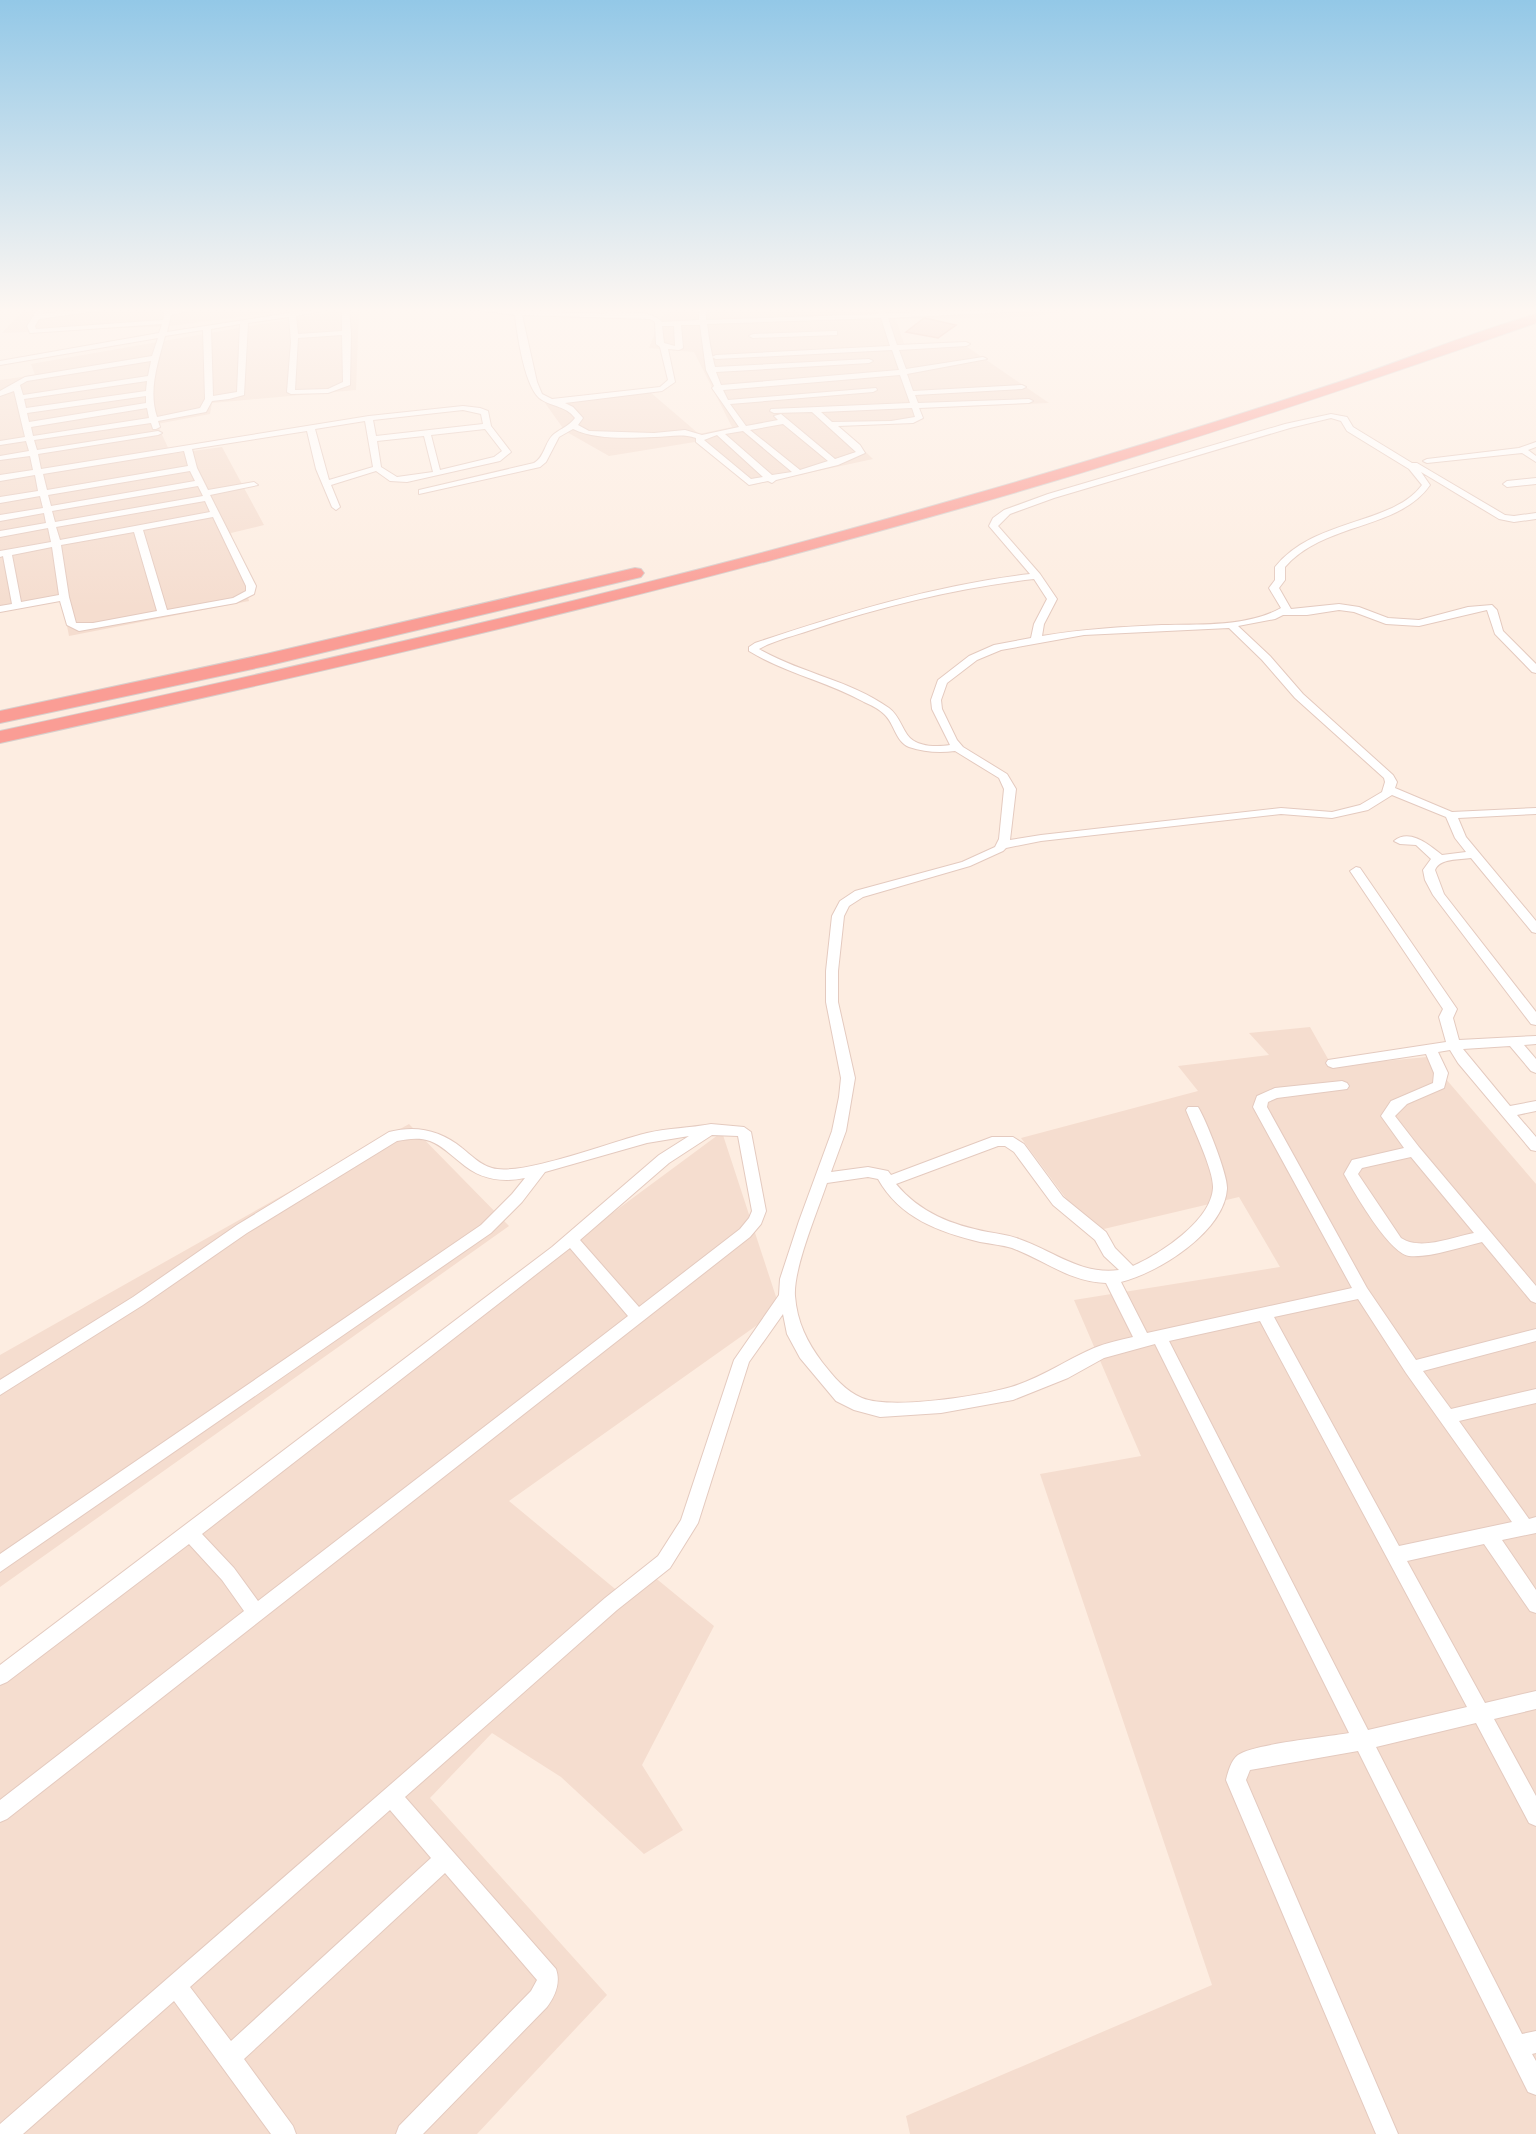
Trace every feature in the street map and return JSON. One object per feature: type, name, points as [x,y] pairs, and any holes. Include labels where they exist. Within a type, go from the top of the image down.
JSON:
[{"type":"highway","points":[[0,717],[474,612],[844,520],[1024,471],[1226,409]]},
{"type":"highway","points":[[0,736],[327,666],[579,605],[1028,486],[1277,409]]},
{"type":"street","points":[[39,409],[22,411],[56,544],[64,597],[75,627],[85,628],[236,600],[251,592],[251,585],[193,468],[187,447]]},
{"type":"street","points":[[26,425],[127,409]]},
{"type":"street","points":[[150,409],[158,433],[167,450]]},
{"type":"street","points":[[0,443],[153,420],[201,411],[202,409]]},
{"type":"street","points":[[0,477],[369,418],[464,409]]},
{"type":"street","points":[[369,418],[377,468],[385,477],[399,480],[497,459],[506,453],[487,426],[485,413],[473,409]]},
{"type":"street","points":[[422,492],[537,465],[542,462],[556,436],[573,426],[579,418],[571,409]]},
{"type":"street","points":[[731,409],[745,428],[799,473]]},
{"type":"street","points":[[772,409],[783,422],[835,463]]},
{"type":"street","points":[[573,426],[588,434],[662,435],[685,432],[701,440],[748,482],[772,480],[860,454],[857,447],[813,409]]},
{"type":"street","points":[[774,411],[822,409]]},
{"type":"street","points":[[831,424],[900,422],[918,419],[917,409]]},
{"type":"street","points":[[1036,640],[1039,624],[1052,599],[1037,576],[993,526],[996,520],[1007,512],[1051,496],[1288,426],[1331,416],[1344,419],[1350,429],[1406,463],[1421,476],[1425,489],[1418,496],[1377,516],[1316,537],[1292,551],[1280,567],[1280,580],[1274,588],[1285,605],[1284,612]]},
{"type":"street","points":[[701,440],[719,433],[783,422]]},
{"type":"street","points":[[373,439],[487,426]]},
{"type":"street","points":[[310,427],[326,484],[336,507]]},
{"type":"street","points":[[0,458],[158,433]]},
{"type":"street","points":[[427,433],[437,473]]},
{"type":"street","points":[[719,433],[772,480]]},
{"type":"street","points":[[1522,450],[1524,446],[1536,444]]},
{"type":"street","points":[[1427,461],[1522,450],[1536,460]]},
{"type":"street","points":[[1406,463],[1426,470],[1502,517],[1514,519],[1536,516]]},
{"type":"street","points":[[0,500],[193,468]]},
{"type":"street","points":[[326,484],[377,468]]},
{"type":"street","points":[[1421,476],[1439,478]]},
{"type":"street","points":[[1507,484],[1536,481]]},
{"type":"street","points":[[0,518],[200,483]]},
{"type":"street","points":[[0,534],[254,485]]},
{"type":"street","points":[[17,606],[3,553],[215,514]]},
{"type":"street","points":[[138,529],[163,614]]},
{"type":"street","points":[[957,747],[937,750],[911,744],[904,740],[898,725],[888,712],[867,699],[771,660],[753,649],[758,645],[846,616],[955,589],[1037,576]]},
{"type":"street","points":[[0,609],[64,597]]},
{"type":"street","points":[[1002,845],[1005,839],[1010,789],[1003,776],[957,747],[937,709],[936,700],[942,682],[981,653],[1084,632],[1231,625],[1265,619],[1284,612],[1307,612],[1339,607],[1356,609],[1386,621],[1419,623],[1489,607],[1492,610],[1498,632],[1536,670]]},
{"type":"street","points":[[1231,625],[1266,658],[1299,696],[1389,777],[1390,790],[1385,796],[1364,808],[1332,815],[1281,811],[1041,838],[1002,845],[966,864],[859,894],[844,904],[835,931],[832,1002],[848,1078],[844,1114],[788,1279],[786,1296],[795,1334],[806,1353],[827,1380],[842,1396],[860,1405],[880,1410],[941,1406],[1013,1393],[1062,1373],[1099,1353],[1151,1338],[1263,1312],[1362,1292]]},
{"type":"street","points":[[1390,790],[1450,815],[1536,811]]},
{"type":"street","points":[[1450,815],[1461,838],[1536,929]]},
{"type":"street","points":[[1400,841],[1419,842],[1439,859]]},
{"type":"street","points":[[1474,854],[1431,862],[1428,875],[1439,895],[1536,1021]]},
{"type":"street","points":[[1356,872],[1450,1009],[1446,1017],[1454,1045],[1463,1060],[1536,1146]]},
{"type":"street","points":[[1333,1063],[1454,1045],[1536,1040]]},
{"type":"street","points":[[1513,1041],[1536,1068]]},
{"type":"street","points":[[1430,1048],[1441,1073],[1439,1085],[1429,1092],[1395,1104],[1389,1109],[1388,1116],[1414,1151],[1536,1298]]},
{"type":"street","points":[[1342,1086],[1275,1093],[1262,1099],[1260,1107],[1362,1292],[1412,1368],[1531,1527],[1395,1555]]},
{"type":"street","points":[[1507,1112],[1536,1106]]},
{"type":"street","points":[[822,1178],[868,1173],[883,1175],[917,1214],[942,1227],[1019,1244],[1071,1270],[1091,1276],[1111,1278],[1131,1273],[1175,1248],[1196,1233],[1214,1209],[1220,1187],[1193,1110]]},
{"type":"street","points":[[0,1676],[190,1533],[571,1239],[664,1160],[711,1130]]},
{"type":"street","points":[[0,1388],[138,1301],[242,1229],[394,1136],[421,1132],[439,1137],[467,1162],[486,1173],[508,1176],[661,1134],[711,1130],[744,1132],[759,1211],[756,1220],[745,1233],[0,1812]]},
{"type":"street","points":[[887,1182],[997,1141],[1008,1141],[1019,1148],[1058,1201],[1101,1236],[1109,1252],[1131,1273]]},
{"type":"street","points":[[1414,1151],[1357,1164],[1351,1174],[1396,1242],[1408,1250],[1420,1250],[1484,1236]]},
{"type":"street","points":[[0,1564],[486,1229],[517,1198],[540,1168]]},
{"type":"street","points":[[571,1239],[638,1317]]},
{"type":"street","points":[[1111,1278],[1151,1338],[1361,1742],[1526,2044],[1536,2084]]},
{"type":"street","points":[[6,2134],[610,1604],[664,1562],[689,1523],[742,1360],[786,1296]]},
{"type":"street","points":[[1263,1312],[1536,1816]]},
{"type":"street","points":[[1412,1368],[1536,1335]]},
{"type":"street","points":[[1448,1417],[1536,1396]]},
{"type":"street","points":[[190,1533],[228,1574],[257,1614]]},
{"type":"street","points":[[1489,1536],[1536,1605]]},
{"type":"street","points":[[1387,2134],[1236,1780],[1238,1771],[1244,1762],[1261,1757],[1361,1742],[1536,1701]]},
{"type":"street","points":[[391,1796],[546,1972],[548,1984],[539,1999],[407,2134]]},
{"type":"street","points":[[229,2058],[446,1858]]},
{"type":"street","points":[[176,1985],[285,2134]]},
{"type":"shaded area","points":[[0,409],[211,409],[210,414],[157,424],[171,454],[222,447],[264,525],[231,533],[249,601],[69,636],[62,600],[0,611]]},
{"type":"shaded area","points":[[549,409],[669,409],[699,434],[732,427],[723,409],[923,409],[914,409],[915,423],[838,425],[873,459],[753,485],[701,441],[609,456],[565,431]]},
{"type":"shaded area","points":[[1310,1027],[1332,1066],[1427,1057],[1536,1184],[1536,2134],[910,2134],[906,2116],[1212,1985],[1040,1474],[1141,1456],[1074,1300],[1280,1267],[1239,1197],[1091,1232],[1021,1138],[1198,1091],[1178,1066],[1269,1055],[1249,1033]]},
{"type":"shaded area","points":[[409,1124],[509,1226],[0,1587],[0,1355]]},
{"type":"shaded area","points":[[722,1132],[780,1309],[509,1501],[620,1593],[647,1571],[714,1626],[642,1765],[683,1830],[644,1854],[561,1777],[492,1733],[430,1798],[607,1995],[477,2134],[0,2134],[0,1666]]}]
